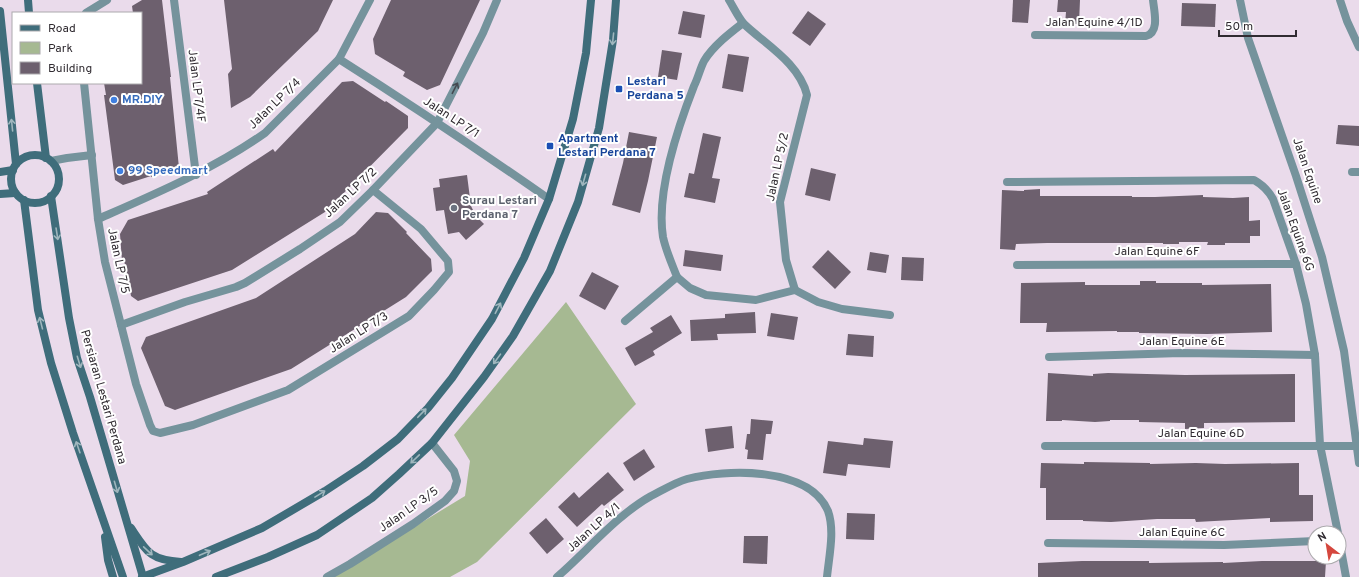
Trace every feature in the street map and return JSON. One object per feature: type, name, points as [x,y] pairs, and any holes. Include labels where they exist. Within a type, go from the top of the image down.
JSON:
[{"type":"main road","points":[[28,0],[29,12]]},
{"type":"main road","points":[[142,577],[183,562],[262,528],[301,506],[363,466],[398,439],[428,408],[452,378],[492,319],[524,258],[549,199],[573,119],[586,52],[590,0]]},
{"type":"main road","points":[[216,577],[268,558],[317,534],[372,498],[432,443],[484,377],[513,336],[553,264],[578,202],[599,128],[613,40],[616,0]]},
{"type":"main road","points":[[0,11],[14,167],[11,178],[12,186],[15,193],[24,200],[31,202],[45,200],[51,196],[55,191],[58,178],[57,172],[49,160],[38,84]]},
{"type":"main road","points":[[0,172],[14,167],[23,158],[31,155],[39,155],[49,160]]},
{"type":"main road","points":[[0,194],[15,193]]},
{"type":"main road","name":"Persiaran Lestari Perdana","points":[[51,196],[69,318],[77,358],[90,397],[142,577]]},
{"type":"main road","points":[[24,200],[38,310],[51,362],[73,433],[123,577]]},
{"type":"main road","points":[[126,520],[141,544],[149,553],[159,559],[183,562]]},
{"type":"main road","points":[[104,523],[108,560],[113,577]]},
{"type":"street","points":[[88,12],[107,0]]},
{"type":"street","name":"Jalan LP 7/4F","points":[[174,0],[196,175]]},
{"type":"street","name":"Jalan LP 7/4","points":[[98,219],[196,175],[253,142],[265,133],[339,59],[370,0]]},
{"type":"street","name":"Jalan LP 7/2","points":[[121,325],[185,302],[245,283],[340,222],[437,123],[483,33],[497,0]]},
{"type":"street","name":"Jalan LP 5/2","points":[[729,0],[743,23],[782,56],[804,84],[807,95],[780,202],[786,260],[795,290]]},
{"type":"street","name":"Jalan Equine 4/1D","points":[[1035,35],[1146,36],[1152,33],[1155,27],[1153,0]]},
{"type":"street","name":"Jalan Equine","points":[[1240,0],[1248,38],[1296,176],[1322,257],[1344,351],[1359,463]]},
{"type":"street","points":[[1340,0],[1359,46]]},
{"type":"street","points":[[743,23],[721,41],[705,60],[687,104],[667,169],[663,204],[663,236],[668,255],[677,277],[690,288],[706,296],[756,300],[795,290],[818,302],[842,309],[890,314]]},
{"type":"street","name":"Jalan LP 7/1","points":[[339,59],[390,91],[549,199]]},
{"type":"street","name":"Jalan LP 7/5","points":[[84,84],[98,219],[107,272],[136,384],[150,425],[154,431],[160,433]]},
{"type":"street","points":[[49,160],[92,155]]},
{"type":"street","name":"Jalan Equine 6G","points":[[1007,182],[1254,180],[1268,189],[1296,264],[1306,304],[1315,355],[1320,446],[1336,525]]},
{"type":"street","name":"Jalan LP 7/3","points":[[160,433],[193,425],[288,390],[409,316],[434,290],[449,272],[448,261],[421,229],[373,190]]},
{"type":"street","name":"Jalan Equine 6F","points":[[1017,265],[1296,264]]},
{"type":"street","points":[[625,321],[677,277]]},
{"type":"street","name":"Jalan Equine 6E","points":[[1050,357],[1180,353],[1315,355]]},
{"type":"street","name":"Jalan LP 3/5","points":[[327,577],[412,524],[445,501],[454,491],[457,480],[454,471],[432,443]]},
{"type":"street","name":"Jalan Equine 6D","points":[[1045,446],[1356,446]]},
{"type":"street","name":"Jalan LP 4/1","points":[[557,577],[617,520],[650,497],[685,479],[714,474],[776,476],[800,483],[815,492],[822,500],[831,522],[827,577]]},
{"type":"street","name":"Jalan Equine 6C","points":[[1048,543],[1224,545],[1307,541]]},
{"type":"street","points":[[1344,565],[1346,577]]},
{"type":"green space","points":[[566,302],[636,404],[477,562],[450,577],[332,577],[465,496],[470,461],[454,435]]},
{"type":"building","points":[[142,0],[162,0],[171,77],[179,168],[123,185],[115,180],[104,95],[106,95],[104,84],[142,84],[142,12],[133,12],[132,6]]},
{"type":"building","points":[[224,0],[333,0],[318,31],[250,97],[231,108],[228,74],[232,69]]},
{"type":"building","points":[[391,0],[480,0],[440,85],[427,90],[403,76],[405,72],[375,54],[373,39]]},
{"type":"building","points":[[1013,0],[1030,0],[1028,23],[1012,22]]},
{"type":"building","points":[[1058,0],[1080,0],[1079,24],[1065,24],[1066,12],[1057,12]]},
{"type":"building","points":[[1182,3],[1216,4],[1215,27],[1181,26]]},
{"type":"building","points":[[683,11],[705,15],[701,38],[678,34]]},
{"type":"building","points":[[808,11],[826,24],[810,46],[792,33]]},
{"type":"building","points":[[662,50],[682,53],[677,80],[658,77]]},
{"type":"building","points":[[728,54],[749,57],[743,92],[722,88]]},
{"type":"building","points":[[353,81],[408,116],[408,128],[325,212],[232,270],[138,301],[131,296],[124,260],[122,261],[120,234],[128,220],[208,194],[207,192],[273,149],[275,152],[342,82]]},
{"type":"building","points":[[1338,125],[1359,126],[1359,146],[1336,144]]},
{"type":"building","points":[[629,132],[657,137],[640,213],[612,205]]},
{"type":"building","points":[[703,133],[721,137],[712,178],[720,179],[715,203],[684,197],[689,173],[694,174]]},
{"type":"building","points":[[811,168],[836,174],[830,201],[805,195]]},
{"type":"building","name":"Surau Lestari Perdana 7","points":[[467,175],[471,206],[476,216],[484,224],[466,240],[459,232],[448,234],[444,210],[436,211],[433,188],[440,187],[439,179]]},
{"type":"building","points":[[1040,189],[1040,196],[1155,197],[1203,195],[1203,197],[1249,197],[1249,221],[1260,220],[1260,236],[1250,236],[1250,243],[1225,243],[1225,245],[1207,245],[1208,242],[1179,242],[1179,244],[1047,243],[1016,244],[1015,250],[1000,249],[1002,190],[1024,191]]},
{"type":"building","points":[[376,212],[388,213],[431,259],[432,271],[406,297],[291,369],[175,410],[165,406],[141,348],[146,337],[256,298],[355,234]]},
{"type":"building","points":[[685,250],[723,255],[721,271],[683,266]]},
{"type":"building","points":[[828,250],[851,272],[835,289],[812,267]]},
{"type":"building","points":[[870,252],[889,255],[886,273],[867,270]]},
{"type":"building","points":[[902,257],[924,258],[923,281],[901,280]]},
{"type":"building","points":[[592,272],[619,286],[605,310],[579,296]]},
{"type":"building","points":[[1140,281],[1156,281],[1156,283],[1202,283],[1202,285],[1271,284],[1272,332],[1207,334],[1139,333],[1117,331],[1046,332],[1047,323],[1020,323],[1021,283],[1085,282],[1085,285],[1140,285]]},
{"type":"building","points":[[755,312],[756,333],[717,334],[718,340],[691,341],[690,320],[725,318],[725,314]]},
{"type":"building","points":[[771,313],[798,317],[794,340],[767,336]]},
{"type":"building","points":[[671,315],[682,333],[653,351],[655,355],[635,366],[625,348],[653,332],[650,328]]},
{"type":"building","points":[[848,334],[874,336],[873,357],[846,355]]},
{"type":"building","points":[[1048,373],[1093,376],[1093,374],[1108,373],[1185,375],[1295,374],[1295,422],[1204,423],[1204,428],[1185,429],[1185,423],[1139,422],[1139,420],[1110,420],[1095,422],[1062,420],[1046,421]]},
{"type":"building","points":[[751,419],[773,421],[771,434],[766,434],[763,460],[747,459],[748,450],[745,449],[747,434],[750,434]]},
{"type":"building","points":[[732,426],[734,448],[708,452],[705,429]]},
{"type":"building","points":[[864,438],[893,441],[890,468],[848,464],[846,476],[823,473],[828,441],[863,445]]},
{"type":"building","points":[[644,449],[655,467],[634,481],[623,463]]},
{"type":"building","points":[[1084,462],[1150,464],[1299,463],[1299,495],[1313,495],[1313,521],[1270,522],[1270,518],[1196,522],[1195,519],[1157,519],[1111,522],[1046,520],[1046,488],[1040,488],[1041,463],[1084,464]]},
{"type":"building","points":[[608,472],[624,490],[604,506],[602,504],[577,527],[558,507],[574,492],[579,498]]},
{"type":"building","points":[[847,513],[875,514],[874,540],[846,539]]},
{"type":"building","points":[[546,518],[564,539],[547,554],[529,533]]},
{"type":"building","points":[[744,536],[768,536],[767,564],[743,563]]},
{"type":"building","points":[[1082,561],[1223,563],[1307,561],[1307,565],[1326,565],[1325,577],[1038,577],[1038,563]]},
{"type":"place","name":"Lestari Perdana 5","points":[[619,89]]},
{"type":"place","name":"MR.DIY","points":[[114,100]]},
{"type":"place","name":"Apartment Lestari Perdana 7","points":[[550,146]]},
{"type":"place","name":"99 Speedmart","points":[[120,171]]},
{"type":"place","name":"Surau Lestari Perdana 7","points":[[454,208]]}]
